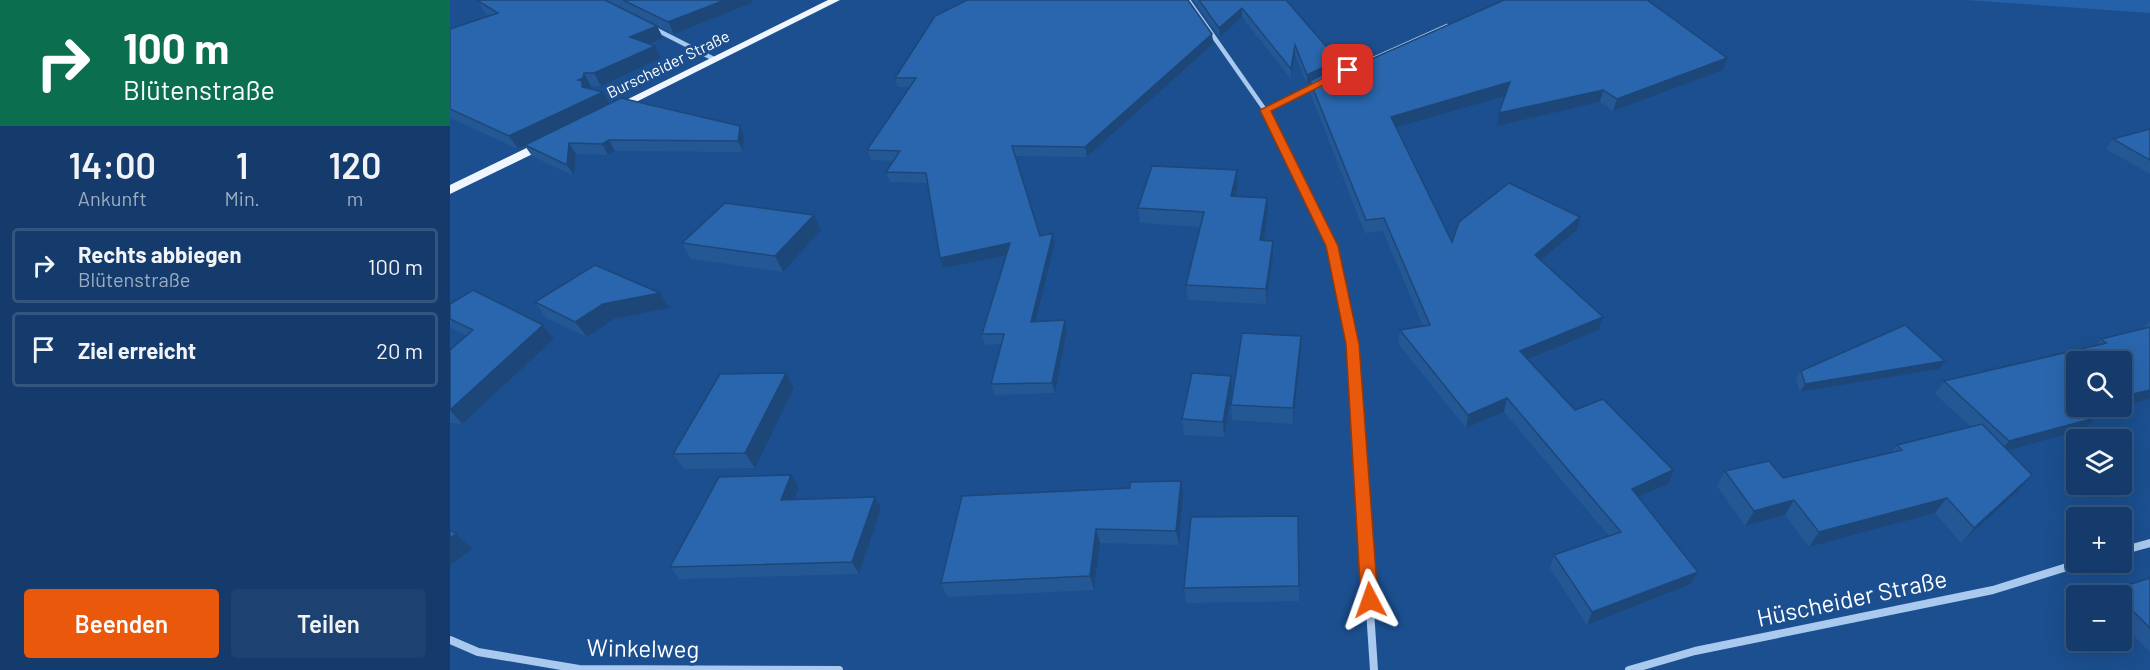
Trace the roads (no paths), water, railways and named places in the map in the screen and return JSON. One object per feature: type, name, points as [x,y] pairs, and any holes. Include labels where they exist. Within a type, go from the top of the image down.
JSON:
[{"type":"main road","name":"Burscheider Straße","points":[[598,116],[836,0]]},
{"type":"main road","points":[[450,190],[556,137]]},
{"type":"street","points":[[1188,0],[1265,110],[1332,246],[1352,344],[1374,670]]},
{"type":"street","points":[[1337,75],[1453,23]]},
{"type":"street","points":[[651,27],[714,59]]},
{"type":"street","points":[[1265,110],[1327,80]]},
{"type":"street","points":[[2132,548],[2150,543]]},
{"type":"street","name":"Hüscheider Straße","points":[[1629,670],[1695,651],[1993,590],[2066,567]]},
{"type":"street","name":"Winkelweg","points":[[450,640],[478,652],[579,669],[839,670]]}]
